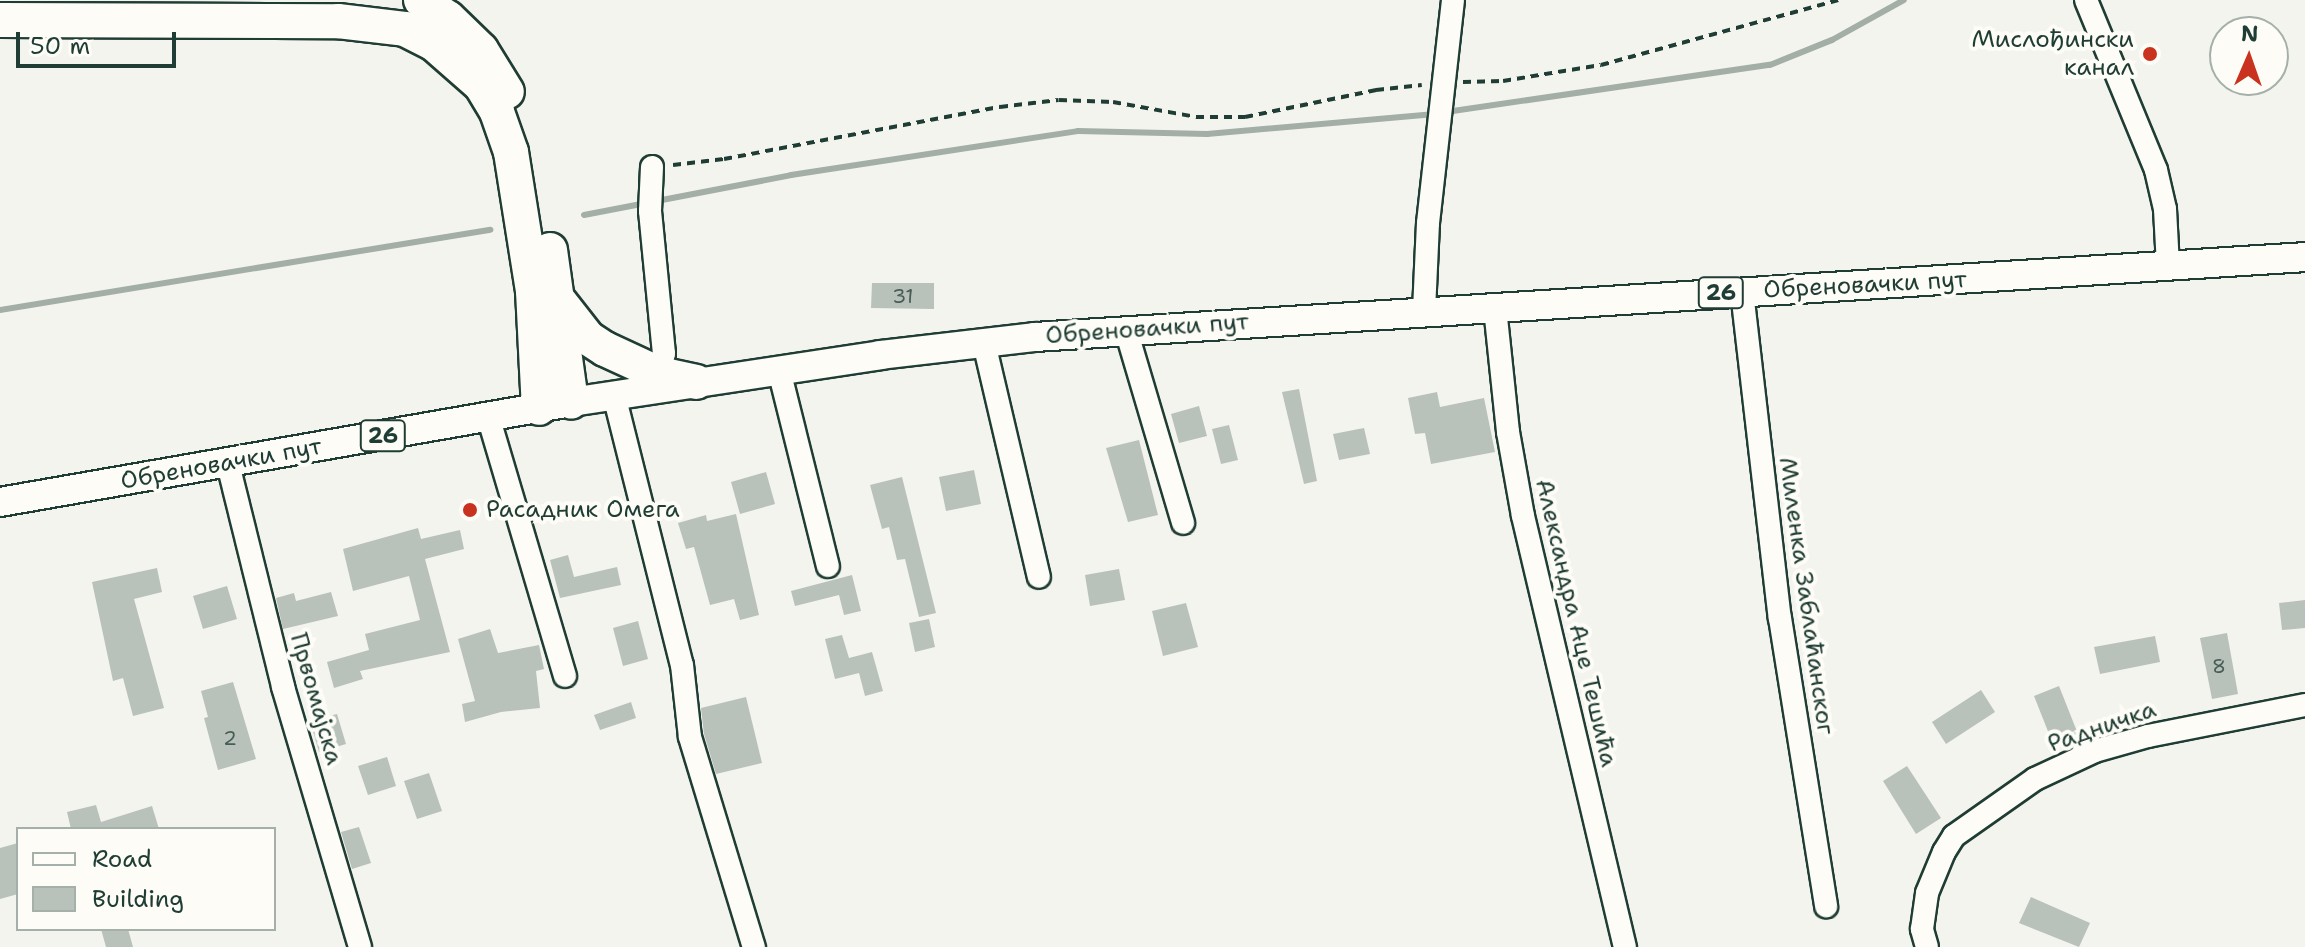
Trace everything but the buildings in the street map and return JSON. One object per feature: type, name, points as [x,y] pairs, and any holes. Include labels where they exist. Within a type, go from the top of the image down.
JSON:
[{"type":"highway","points":[[421,0],[463,31],[481,50],[508,92],[532,161],[558,301],[555,405]]},
{"type":"highway","points":[[0,20],[338,21],[405,29],[433,43],[481,85],[497,112],[511,152],[555,405]]},
{"type":"highway","points":[[558,301],[588,338],[622,359],[659,374],[696,382]]},
{"type":"main road","name":"Обреновачки пут","points":[[0,502],[614,395],[984,343],[1126,330],[2305,257]]},
{"type":"street","points":[[1424,311],[1438,134],[1453,0]]},
{"type":"street","points":[[2086,0],[2156,170],[2165,209],[2168,266]]},
{"type":"street","points":[[651,177],[650,211],[664,353],[659,374]]},
{"type":"street","name":"Миленка Заблаћанског","points":[[1742,292],[1780,618],[1826,906]]},
{"type":"street","name":"Александра Аце Тешића","points":[[1495,308],[1508,432],[1523,516],[1625,947]]},
{"type":"street","points":[[1126,330],[1183,523]]},
{"type":"street","points":[[984,343],[1039,577]]},
{"type":"street","points":[[779,370],[828,566]]},
{"type":"street","points":[[614,395],[682,665],[690,737],[754,947]]},
{"type":"street","points":[[488,416],[565,676]]},
{"type":"street","name":"Првомајска","points":[[228,464],[283,687],[360,947]]},
{"type":"street","name":"Радничка","points":[[1927,947],[1922,929],[1927,893],[1954,836],[2035,779],[2095,751],[2148,736],[2305,705]]},
{"type":"path","points":[[651,177],[851,133],[1059,100],[1127,104],[1196,117],[1245,117],[1376,90],[1503,81],[1601,65],[1804,12],[1838,0]]},
{"type":"waterway","points":[[1446,112],[1770,65],[1832,40],[1904,0]]},
{"type":"waterway","points":[[584,215],[791,175],[1078,131],[1207,134],[1435,114]]},
{"type":"waterway","points":[[0,310],[491,230]]},
{"type":"place","name":"Мислођински канал","points":[[2150,54]]},
{"type":"place","name":"Расадник Омега","points":[[470,510]]}]
